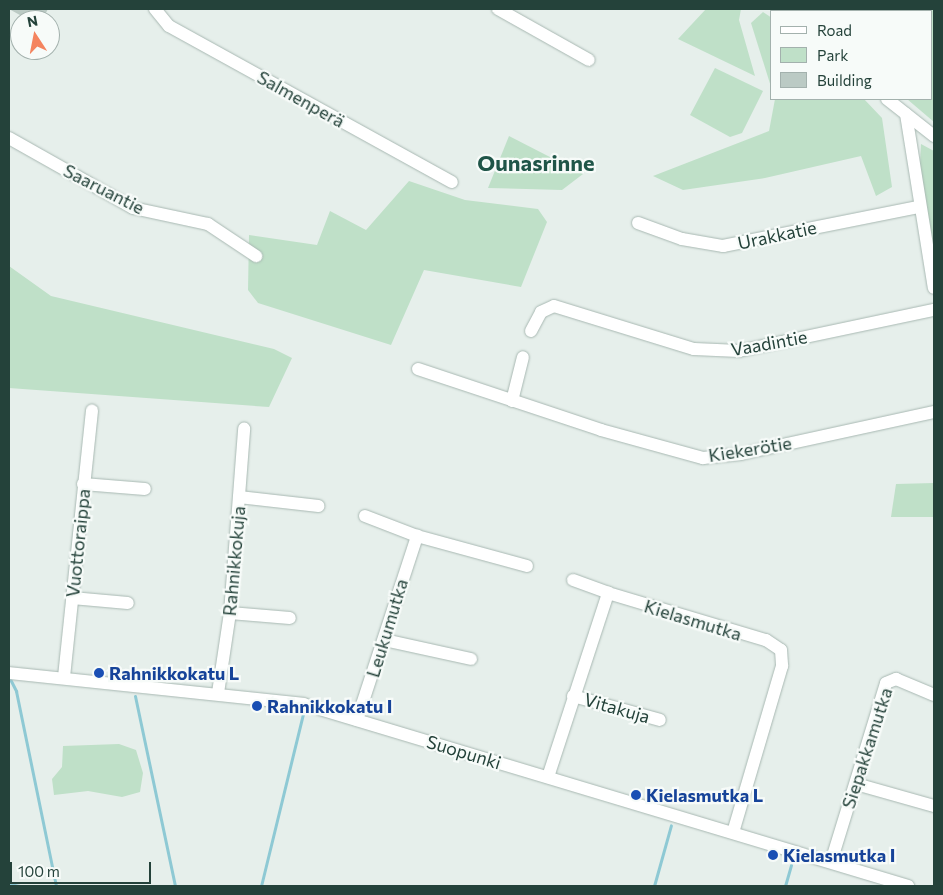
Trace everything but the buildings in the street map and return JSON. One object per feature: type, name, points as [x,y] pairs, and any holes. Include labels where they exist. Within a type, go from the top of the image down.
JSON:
[{"type":"street","name":"Salmenperä","points":[[155,9],[169,26],[452,182]]},
{"type":"street","points":[[498,9],[589,60]]},
{"type":"street","points":[[887,100],[934,136]]},
{"type":"street","points":[[906,114],[918,207],[934,288]]},
{"type":"street","name":"Saaruantie","points":[[9,138],[133,208],[208,224],[256,256]]},
{"type":"street","name":"Urakkatie","points":[[638,223],[682,239],[723,246],[918,207]]},
{"type":"street","name":"Vaadintie","points":[[531,331],[541,312],[554,306],[694,349],[739,351],[934,310]]},
{"type":"street","points":[[512,401],[523,356]]},
{"type":"street","name":"Kiekerötie","points":[[418,369],[512,401],[674,451],[713,458],[934,412]]},
{"type":"street","name":"Vuottoraippa","points":[[64,677],[92,410]]},
{"type":"street","name":"Rahnikkokuja","points":[[218,693],[230,613],[244,429]]},
{"type":"street","points":[[83,484],[145,489]]},
{"type":"street","points":[[239,497],[318,506]]},
{"type":"street","points":[[365,516],[417,536],[528,566]]},
{"type":"street","name":"Leukumutka","points":[[357,720],[417,536]]},
{"type":"street","points":[[548,777],[608,593],[573,580]]},
{"type":"street","name":"Kielasmutka","points":[[608,593],[766,640],[781,650],[782,666],[733,832]]},
{"type":"street","points":[[72,598],[128,603]]},
{"type":"street","points":[[230,613],[290,618]]},
{"type":"street","points":[[384,640],[471,660]]},
{"type":"street","name":"Suopunki","points":[[9,673],[277,699],[357,720],[908,886]]},
{"type":"street","name":"Siepakkamutka","points":[[831,862],[886,683],[896,679],[934,694]]},
{"type":"street","name":"Vitakuja","points":[[573,696],[660,720]]},
{"type":"street","points":[[856,784],[934,806]]},
{"type":"green space","points":[[706,9],[741,9],[739,20],[755,76],[678,39]]},
{"type":"green space","points":[[812,9],[934,9],[934,122],[908,100],[933,100],[933,10]]},
{"type":"green space","points":[[763,12],[770,17],[770,84],[751,23]]},
{"type":"green space","points":[[715,68],[763,91],[742,133],[730,137],[690,115]]},
{"type":"green space","points":[[775,100],[865,100],[882,118],[892,187],[876,196],[861,156],[765,178],[683,190],[653,176],[769,131]]},
{"type":"green space","points":[[509,136],[583,174],[562,190],[488,188]]},
{"type":"green space","points":[[921,144],[934,151],[934,270],[918,207]]},
{"type":"green space","points":[[409,181],[465,200],[538,209],[547,222],[521,287],[424,270],[391,345],[258,303],[248,290],[249,235],[317,245],[330,211],[366,230]]},
{"type":"green space","points":[[9,266],[51,296],[274,349],[292,358],[269,407],[9,388]]},
{"type":"green space","points":[[934,483],[934,517],[891,517],[896,484]]},
{"type":"green space","points":[[119,744],[136,750],[143,773],[140,792],[122,797],[88,791],[54,795],[52,779],[62,767],[63,746]]},
{"type":"waterway","points":[[9,677],[16,691],[56,886]]},
{"type":"waterway","points":[[135,696],[175,886]]},
{"type":"waterway","points":[[261,886],[303,714]]},
{"type":"waterway","points":[[654,886],[671,825]]},
{"type":"waterway","points":[[785,886],[791,865]]},
{"type":"waterway","points":[[9,884],[20,886]]},
{"type":"place","name":"Rahnikkokatu L","points":[[99,673]]},
{"type":"place","name":"Rahnikkokatu I","points":[[257,706]]},
{"type":"place","name":"Kielasmutka L","points":[[636,795]]},
{"type":"place","name":"Kielasmutka I","points":[[773,855]]},
{"type":"district","name":"Ounasrinne","points":[[536,163]]}]
